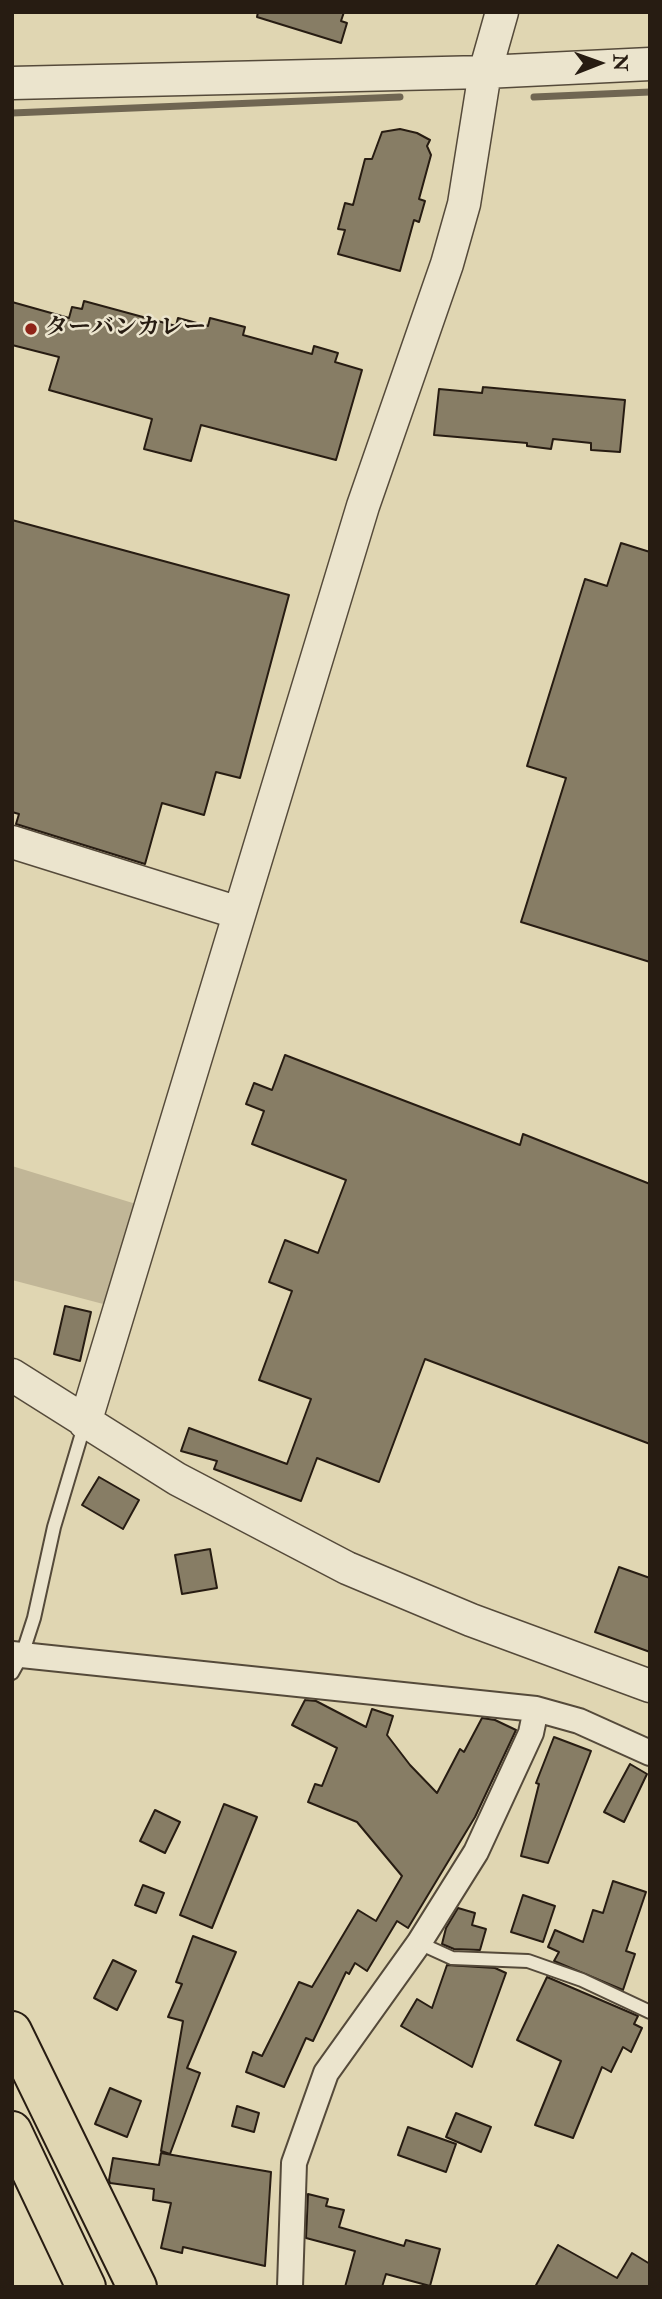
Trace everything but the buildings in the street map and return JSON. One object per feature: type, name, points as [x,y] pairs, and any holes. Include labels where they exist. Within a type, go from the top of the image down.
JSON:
[{"type":"highway","points":[[12,2031],[136,2287]]},
{"type":"highway","points":[[12,2131],[86,2287]]},
{"type":"street","points":[[85,1423],[363,506],[447,264],[464,204],[485,72],[502,12]]},
{"type":"street","points":[[12,83],[485,72],[650,64]]},
{"type":"street","points":[[12,842],[239,913]]},
{"type":"street","points":[[12,1375],[177,1479],[347,1568],[471,1620],[650,1686]]},
{"type":"street","points":[[16,1661],[536,1709],[579,1721],[650,1754]]},
{"type":"street","points":[[290,2287],[294,2163],[326,2073],[419,1943],[475,1852],[531,1733],[536,1709]]},
{"type":"lane","points":[[16,1661],[85,1423]]},
{"type":"lane","points":[[419,1943],[452,1958],[528,1961],[582,1980],[650,2012]]},
{"type":"shaded area","points":[[12,1166],[136,1204],[107,1305],[12,1280]]},
{"type":"waterway","points":[[534,97],[650,92]]},
{"type":"waterway","points":[[12,113],[400,97]]},
{"type":"place","name":"ターバンカレー","points":[[31,329]]}]
